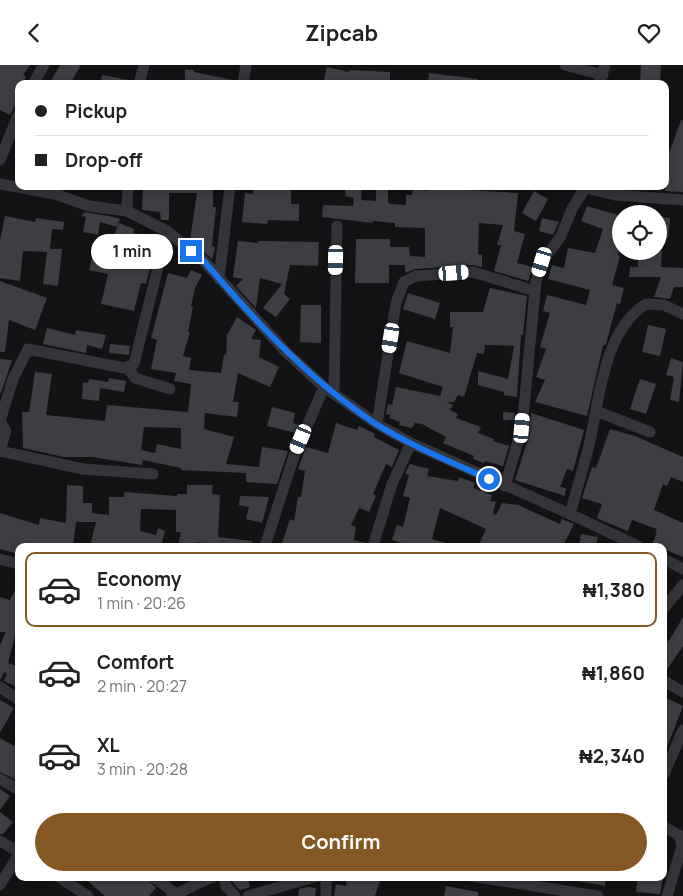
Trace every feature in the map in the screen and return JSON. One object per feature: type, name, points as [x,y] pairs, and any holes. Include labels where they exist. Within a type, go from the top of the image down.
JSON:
[{"type":"street","points":[[35,80],[44,65]]},
{"type":"street","points":[[141,80],[144,65]]},
{"type":"street","points":[[244,80],[246,65]]},
{"type":"street","points":[[565,65],[602,75]]},
{"type":"street","points":[[0,160],[15,123]]},
{"type":"street","points":[[0,184],[15,187]]},
{"type":"street","points":[[33,190],[55,194],[89,207],[127,211],[167,231],[203,260],[285,351],[324,387],[377,424],[411,443],[570,513],[632,543]]},
{"type":"street","points":[[127,211],[128,190]]},
{"type":"street","points":[[219,279],[230,190]]},
{"type":"street","points":[[505,486],[522,428],[535,291],[542,262],[561,236],[580,190]]},
{"type":"street","points":[[598,190],[647,199],[683,200]]},
{"type":"street","points":[[334,393],[337,227]]},
{"type":"street","points":[[128,368],[135,361],[167,231]]},
{"type":"street","points":[[377,424],[396,303],[404,282],[416,276],[473,272],[535,291]]},
{"type":"street","points":[[570,513],[588,449],[601,384],[625,322],[641,306],[652,303],[664,305],[683,314]]},
{"type":"street","points":[[153,474],[83,469],[0,451],[6,435],[5,427],[0,421],[13,379],[28,349],[128,368],[135,378],[170,389]]},
{"type":"street","points":[[266,543],[294,456],[324,387]]},
{"type":"street","points":[[596,411],[650,432]]},
{"type":"street","points":[[374,543],[392,484],[411,443]]},
{"type":"street","points":[[0,559],[15,563]]},
{"type":"street","points":[[667,561],[683,569]]},
{"type":"street","points":[[667,604],[683,585]]},
{"type":"street","points":[[667,683],[683,692]]},
{"type":"street","points":[[0,687],[15,697]]},
{"type":"street","points":[[667,767],[683,730]]},
{"type":"street","points":[[0,779],[15,788]]},
{"type":"street","points":[[667,829],[679,835],[682,846],[667,896]]},
{"type":"street","points":[[0,841],[15,850]]},
{"type":"street","points":[[0,885],[15,860]]},
{"type":"street","points":[[65,881],[88,896]]},
{"type":"street","points":[[158,881],[174,895],[203,881]]},
{"type":"street","points":[[225,881],[226,886],[235,896]]},
{"type":"street","points":[[248,896],[300,881]]},
{"type":"street","points":[[326,881],[326,896]]},
{"type":"street","points":[[493,881],[536,891],[598,896]]},
{"type":"building","points":[[0,65],[30,65],[23,75],[26,77],[24,80],[15,80],[15,107],[10,115],[0,110]]},
{"type":"building","points":[[60,65],[81,65],[72,80],[51,80]]},
{"type":"building","points":[[641,65],[661,65],[660,80],[640,80]]},
{"type":"building","points":[[327,67],[349,72],[349,70],[390,72],[390,80],[324,80]]},
{"type":"building","points":[[185,70],[194,70],[194,72],[233,80],[185,80]]},
{"type":"building","points":[[429,73],[478,79],[478,80],[428,80]]},
{"type":"building","points":[[102,75],[129,80],[101,80]]},
{"type":"building","points":[[681,120],[683,120],[683,192],[665,191],[669,190],[669,153]]},
{"type":"building","points":[[143,190],[213,190],[213,207],[216,207],[212,246],[215,247],[212,259],[190,240],[197,193],[169,193],[169,220],[161,220],[160,212],[142,210]]},
{"type":"building","points":[[254,190],[291,190],[291,204],[299,204],[299,221],[268,220],[267,224],[242,222],[245,193],[253,194]]},
{"type":"building","points":[[346,190],[362,190],[361,200],[376,201],[376,190],[388,190],[388,202],[390,204],[406,205],[406,195],[412,195],[413,190],[467,190],[518,193],[514,231],[525,234],[517,263],[533,267],[528,281],[494,271],[501,245],[497,245],[503,225],[479,223],[478,254],[482,255],[482,267],[472,265],[415,269],[405,273],[405,265],[389,265],[389,283],[355,283],[356,239],[390,239],[390,247],[409,247],[410,256],[425,257],[425,228],[395,227],[395,223],[373,221],[373,223],[322,217],[323,205],[353,206],[354,198],[345,196]]},
{"type":"building","points":[[534,191],[548,199],[536,221],[522,213]]},
{"type":"building","points":[[587,206],[612,213],[612,260],[619,260],[612,285],[624,288],[620,304],[617,303],[606,344],[603,346],[587,416],[535,402],[545,380],[536,377],[546,349],[540,347],[550,313],[543,311],[547,295],[586,305],[590,290],[548,279],[552,265],[564,268],[568,248],[595,253],[603,229],[581,221]]},
{"type":"building","points":[[84,212],[120,219],[117,227],[100,222],[98,235],[83,232],[86,217],[82,216]]},
{"type":"building","points":[[5,216],[35,222],[36,218],[64,222],[63,230],[52,229],[50,249],[62,249],[58,286],[43,284],[47,252],[23,251],[20,281],[0,278],[0,240]]},
{"type":"building","points":[[542,218],[559,222],[553,235],[539,231]]},
{"type":"building","points":[[667,218],[670,218],[667,238]]},
{"type":"building","points":[[119,223],[134,229],[133,233],[144,235],[144,241],[156,244],[146,284],[141,283],[134,311],[101,304],[108,274],[89,270],[95,248],[109,249]],"holes":[[[117,242],[134,249],[133,263],[116,262]]]},
{"type":"building","points":[[238,241],[258,243],[258,241],[319,242],[318,266],[290,265],[284,294],[290,299],[276,317],[263,308],[282,284],[260,278],[256,308],[236,286],[243,279],[233,277]]},
{"type":"building","points":[[638,260],[661,260],[661,267],[683,268],[683,287],[674,287],[670,299],[654,297],[661,277],[629,277],[630,267],[638,267]]},
{"type":"building","points":[[191,270],[202,275],[195,288],[188,332],[190,332],[183,356],[191,358],[189,370],[221,373],[224,354],[226,355],[227,335],[237,317],[256,330],[251,339],[261,340],[259,357],[279,367],[270,387],[238,373],[233,402],[239,402],[237,417],[205,413],[204,429],[234,437],[226,464],[259,467],[262,447],[288,451],[277,484],[246,482],[246,473],[181,470],[181,468],[143,460],[142,465],[92,457],[64,457],[23,448],[22,412],[29,412],[35,372],[52,374],[46,415],[105,421],[107,405],[188,412],[191,384],[174,381],[176,373],[151,369],[157,340],[151,338],[168,273],[187,278]],"holes":[[[144,427],[181,428],[181,449],[157,444],[155,453],[141,450]]]},
{"type":"building","points":[[0,281],[47,298],[35,330],[9,320],[5,352],[0,352]]},
{"type":"building","points":[[490,288],[527,296],[523,335],[521,335],[517,397],[504,395],[504,392],[478,385],[478,371],[508,379],[514,346],[485,345],[484,354],[477,353],[464,397],[458,395],[454,402],[446,402],[453,405],[450,410],[458,414],[456,418],[481,427],[478,433],[494,439],[493,441],[509,446],[503,466],[473,459],[474,456],[443,443],[446,437],[422,424],[415,423],[412,428],[399,425],[400,422],[389,418],[391,415],[386,414],[388,404],[392,405],[396,387],[440,396],[439,400],[443,387],[399,373],[407,341],[450,353],[453,327],[450,327],[450,312],[483,312]]},
{"type":"building","points":[[408,293],[440,303],[435,319],[403,309]]},
{"type":"building","points":[[301,305],[321,305],[321,343],[300,342]]},
{"type":"building","points":[[648,325],[666,329],[660,356],[642,352]]},
{"type":"building","points":[[47,328],[75,335],[76,330],[106,335],[102,349],[87,345],[86,353],[43,344]]},
{"type":"building","points":[[110,344],[130,346],[129,355],[109,353]]},
{"type":"building","points":[[671,358],[683,362],[679,402],[670,400],[674,377],[666,375]]},
{"type":"building","points":[[0,359],[12,360],[1,393],[0,393]]},
{"type":"building","points":[[109,378],[126,381],[124,392],[100,388],[99,401],[82,399],[83,382],[88,383],[89,379],[108,382]]},
{"type":"building","points":[[640,379],[656,384],[646,414],[630,409]]},
{"type":"building","points":[[272,407],[295,413],[293,423],[299,425],[296,433],[267,426]]},
{"type":"building","points":[[503,412],[515,413],[514,420],[503,420]]},
{"type":"building","points":[[531,413],[584,430],[573,471],[567,469],[560,487],[566,488],[565,496],[515,480],[530,433]]},
{"type":"building","points":[[336,423],[357,430],[359,426],[375,434],[374,437],[399,450],[392,467],[386,464],[373,494],[376,496],[369,512],[359,508],[351,525],[356,527],[354,540],[366,543],[282,543],[290,519],[294,521],[298,497],[301,497],[305,471],[298,469],[306,447],[328,453]]},
{"type":"building","points":[[610,429],[635,436],[683,457],[683,482],[671,477],[667,486],[663,484],[654,510],[683,523],[683,557],[667,550],[667,543],[652,543],[657,529],[632,520],[628,531],[597,518],[602,504],[582,498],[592,467],[596,468]]},
{"type":"building","points":[[410,464],[429,469],[427,476],[458,481],[459,477],[475,483],[473,488],[492,495],[490,501],[496,502],[493,513],[496,515],[502,503],[518,505],[560,524],[562,519],[574,524],[564,543],[479,543],[486,529],[440,508],[432,539],[446,543],[400,543],[392,540],[397,525],[403,527],[410,498],[403,496],[409,475],[405,473]]},
{"type":"building","points":[[67,485],[83,486],[83,503],[92,503],[92,513],[109,515],[109,497],[124,497],[124,492],[177,496],[177,494],[187,494],[187,485],[213,485],[212,494],[220,495],[218,537],[252,541],[252,543],[179,543],[181,532],[176,532],[176,510],[141,509],[140,531],[156,535],[158,528],[165,531],[162,543],[91,543],[96,522],[76,522],[73,543],[15,543],[15,553],[0,549],[0,513],[39,525],[40,518],[66,523]]},
{"type":"building","points":[[240,496],[269,497],[262,523],[246,519],[249,507],[239,505]]},
{"type":"building","points":[[581,534],[598,537],[597,543],[580,543]]},
{"type":"building","points":[[15,591],[15,635],[8,663],[15,666],[15,686],[4,681],[7,674],[4,672],[0,680],[0,645],[6,632],[0,632],[0,597],[10,600]]},
{"type":"building","points":[[683,617],[683,646],[667,670],[667,640],[669,641]]},
{"type":"building","points":[[667,698],[683,706],[667,747]]},
{"type":"building","points":[[0,700],[14,708],[0,733]]},
{"type":"building","points":[[0,738],[14,746],[15,745],[15,779],[0,772]]},
{"type":"building","points":[[0,789],[10,796],[0,810]]},
{"type":"building","points":[[0,812],[13,822],[3,834],[0,834]]},
{"type":"building","points":[[88,881],[149,881],[156,888],[149,896],[105,896]]},
{"type":"building","points":[[233,881],[248,881],[250,887],[240,890]]},
{"type":"building","points":[[346,881],[380,881],[375,896],[334,896],[336,884],[346,886]]},
{"type":"building","points":[[578,881],[606,881],[605,886]]},
{"type":"building","points":[[637,881],[662,881],[660,894],[636,892]]},
{"type":"building","points":[[446,886],[478,892],[478,896],[444,896]]},
{"type":"building","points":[[316,888],[315,896],[298,896],[299,889]]},
{"type":"route","points":[[191,251],[203,260],[285,351],[324,387],[377,424],[411,443],[489,479]]}]
